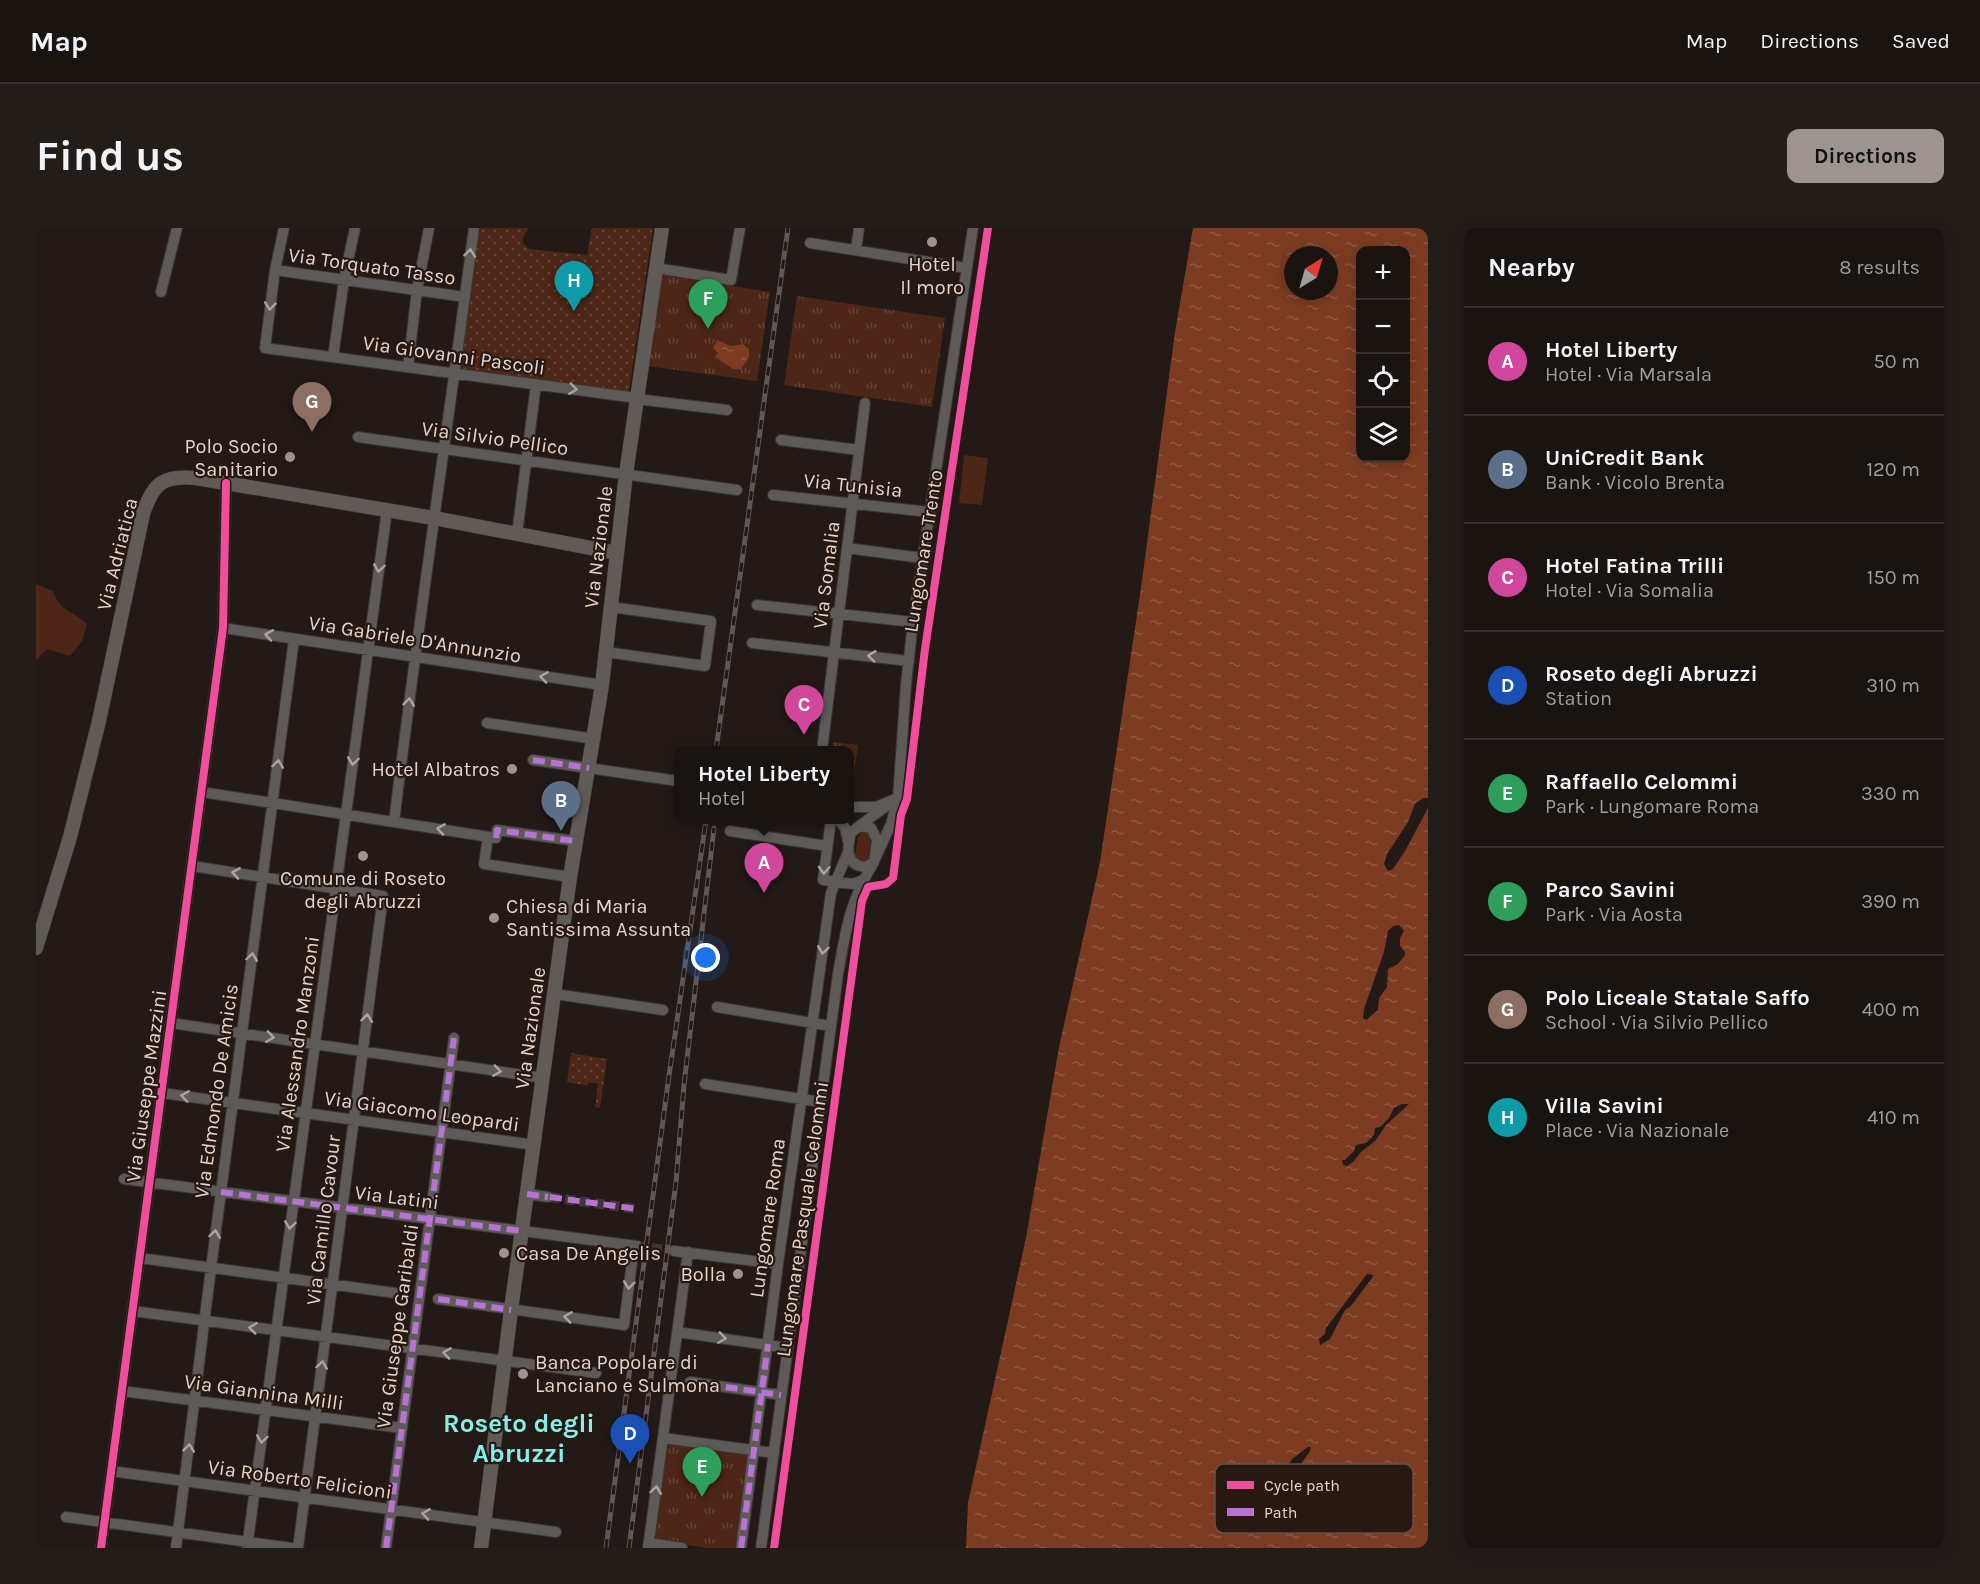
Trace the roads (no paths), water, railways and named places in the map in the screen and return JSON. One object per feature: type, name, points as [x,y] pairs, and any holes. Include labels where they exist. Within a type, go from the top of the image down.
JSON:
[{"type":"main road","name":"Via Nazionale","points":[[481,1548],[575,841],[595,739],[626,474],[662,228]]},
{"type":"main road","name":"Via Adriatica","points":[[36,948],[70,837],[147,503],[157,485],[169,478],[187,477],[434,518],[617,553]]},
{"type":"street","points":[[162,292],[177,228]]},
{"type":"street","points":[[275,270],[284,228]]},
{"type":"street","points":[[333,357],[344,280],[355,228]]},
{"type":"street","points":[[408,367],[417,290],[429,228]]},
{"type":"street","points":[[394,822],[414,657],[474,228]]},
{"type":"street","points":[[656,268],[732,280],[740,228]]},
{"type":"street","points":[[856,250],[859,228]]},
{"type":"street","name":"Lungomare Trento","points":[[849,911],[891,824],[898,798],[913,622],[973,228]]},
{"type":"street","points":[[810,243],[966,268]]},
{"type":"street","name":"Via Torquato Tasso","points":[[275,270],[465,297]]},
{"type":"street","name":"Via Giovanni Pascoli","points":[[275,270],[265,348],[728,410]]},
{"type":"street","points":[[517,534],[536,384]]},
{"type":"street","name":"Via Somalia","points":[[822,746],[865,403]]},
{"type":"street","name":"Via Silvio Pellico","points":[[358,437],[737,490]]},
{"type":"street","points":[[781,440],[859,450]]},
{"type":"street","name":"Via Giuseppe Mazzini","points":[[101,1548],[223,628],[226,483]]},
{"type":"street","name":"Via Tunisia","points":[[773,495],[929,512]]},
{"type":"street","name":"Via Alessandro Manzoni","points":[[247,1545],[387,510]]},
{"type":"street","points":[[847,548],[922,558]]},
{"type":"street","points":[[756,605],[913,622]]},
{"type":"street","points":[[606,652],[705,666],[711,621],[611,607]]},
{"type":"street","name":"Via Gabriele D'Annunzio","points":[[223,628],[602,685]]},
{"type":"street","name":"Via Edmondo De Amicis","points":[[176,1548],[294,639]]},
{"type":"street","points":[[752,643],[909,661]]},
{"type":"street","points":[[487,723],[595,739]]},
{"type":"street","points":[[533,760],[674,780]]},
{"type":"street","points":[[202,792],[492,838]]},
{"type":"street","points":[[854,808],[876,807],[898,798]]},
{"type":"street","points":[[854,813],[865,825],[877,840],[874,860],[868,866],[855,865],[848,851],[851,833],[865,825],[898,798]]},
{"type":"street","points":[[830,824],[822,877],[825,881],[849,884],[856,884],[863,880]]},
{"type":"street","points":[[842,824],[848,851],[849,911]]},
{"type":"street","points":[[570,877],[484,864],[492,838],[497,830],[575,841]]},
{"type":"street","points":[[730,831],[826,846]]},
{"type":"street","name":"Lungomare Roma","points":[[741,1548],[778,1264],[831,892],[848,851]]},
{"type":"street","points":[[192,866],[336,890]]},
{"type":"street","name":"Via Camillo Cavour","points":[[298,1548],[383,896],[336,890]]},
{"type":"street","name":"Lungomare Pasquale Celommi","points":[[761,1548],[831,1026],[849,911]]},
{"type":"street","points":[[555,994],[663,1010]]},
{"type":"street","points":[[717,1007],[831,1026]]},
{"type":"street","points":[[171,1023],[544,1078]]},
{"type":"street","name":"Via Giuseppe Garibaldi","points":[[386,1548],[454,1038]]},
{"type":"street","points":[[705,1084],[821,1102]]},
{"type":"street","name":"Via Giacomo Leopardi","points":[[162,1093],[534,1145]]},
{"type":"street","name":"Via Latini","points":[[124,1179],[636,1246],[624,1325],[511,1310]]},
{"type":"street","points":[[527,1194],[548,1197]]},
{"type":"street","points":[[674,1251],[778,1264]]},
{"type":"street","points":[[682,1548],[648,1546],[688,1252]]},
{"type":"street","points":[[140,1258],[395,1293]]},
{"type":"street","points":[[438,1299],[511,1310]]},
{"type":"street","points":[[133,1311],[596,1373]]},
{"type":"street","points":[[677,1332],[788,1348]]},
{"type":"street","points":[[690,1382],[781,1395]]},
{"type":"street","name":"Via Giannina Milli","points":[[122,1391],[402,1428]]},
{"type":"street","points":[[663,1438],[774,1453]]},
{"type":"street","name":"Via Roberto Felicioni","points":[[111,1471],[556,1532]]},
{"type":"street","points":[[66,1517],[247,1545],[292,1548]]},
{"type":"water","points":[[1193,228],[1428,228],[1428,1548],[966,1548],[968,1503],[1026,1238],[1059,1047],[1100,862],[1141,588],[1175,332]]},
{"type":"water","points":[[717,340],[731,346],[743,344],[749,349],[749,357],[741,369],[733,369],[715,357],[718,353],[713,348]]},
{"type":"tunnel","points":[[550,1197],[637,1209]]},
{"type":"tunnel","points":[[637,1246],[674,1251]]},
{"type":"railway","points":[[717,746],[788,228]]},
{"type":"railway","points":[[606,1548],[668,1083],[705,824]]},
{"type":"railway","points":[[629,1548],[676,1182],[684,1085],[714,828]]},
{"type":"place","name":"Hotel Il moro","points":[[932,242]]},
{"type":"place","name":"Villa Savini","points":[[574,311]]},
{"type":"place","name":"Parco Savini","points":[[708,329]]},
{"type":"place","name":"Polo Liceale Statale Saffo","points":[[312,432]]},
{"type":"place","name":"Polo Socio Sanitario","points":[[290,457]]},
{"type":"place","name":"Hotel Fatina Trilli","points":[[804,735]]},
{"type":"place","name":"Hotel Albatros","points":[[512,769]]},
{"type":"place","name":"UniCredit Bank","points":[[561,831]]},
{"type":"place","name":"Comune di Roseto degli Abruzzi","points":[[363,856]]},
{"type":"place","name":"Hotel Liberty","points":[[764,893]]},
{"type":"place","name":"Chiesa di Maria Santissima Assunta","points":[[494,918]]},
{"type":"place","name":"Casa De Angelis","points":[[504,1253]]},
{"type":"place","name":"Bolla","points":[[738,1274]]},
{"type":"place","name":"Banca Popolare di Lanciano e Sulmona","points":[[523,1374]]},
{"type":"place","name":"Roseto degli Abruzzi","points":[[630,1464]]},
{"type":"place","name":"Raffaello Celommi","points":[[702,1497]]},
{"type":"district","name":"Roseto degli Abruzzi","points":[[519,1438]]}]
